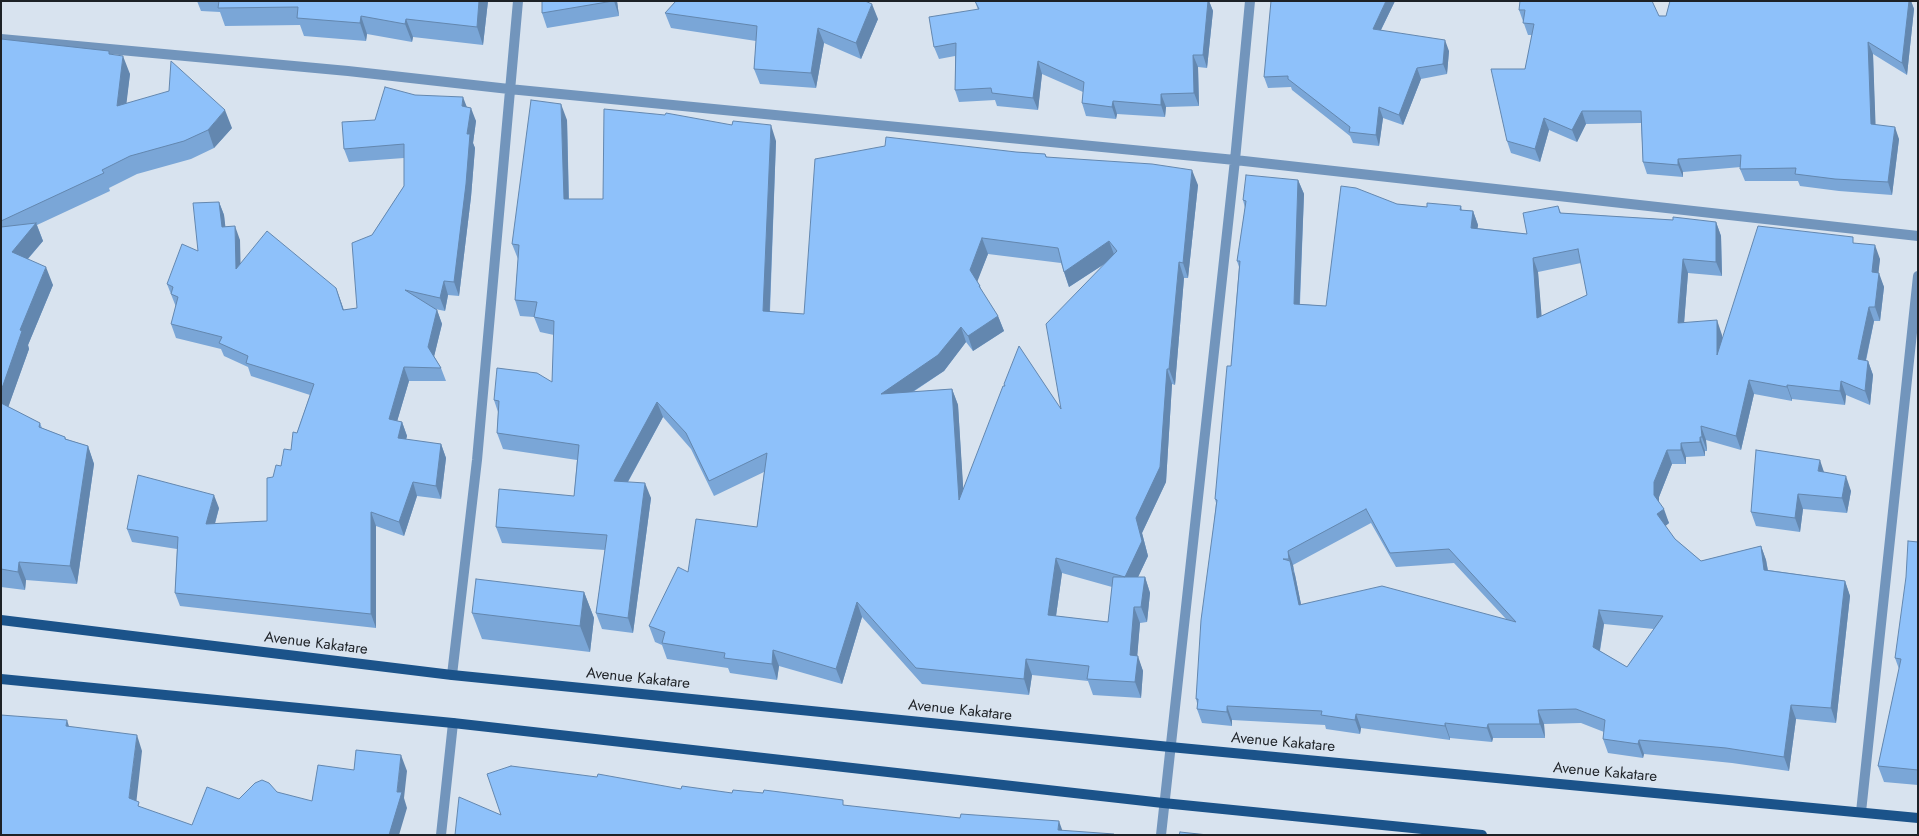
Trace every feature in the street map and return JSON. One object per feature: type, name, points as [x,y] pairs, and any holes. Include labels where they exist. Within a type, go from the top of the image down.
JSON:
[{"type":"main road","name":"Avenue Kakatare","points":[[1,620],[452,675],[1170,747],[1918,818]]},
{"type":"main road","points":[[1,679],[453,723],[1164,803],[1482,835]]},
{"type":"street","points":[[452,675],[478,460],[509,89],[518,1]]},
{"type":"street","points":[[1161,835],[1170,747],[1183,649],[1235,160],[1250,1]]},
{"type":"street","points":[[1,39],[340,70],[509,89],[1235,160],[1918,236]]},
{"type":"street","points":[[1861,812],[1918,276]]},
{"type":"street","points":[[441,835],[453,723]]},
{"type":"building","points":[[219,1],[479,1],[477,27],[406,19],[405,24],[361,16],[360,23],[297,18],[298,7],[218,8]]},
{"type":"building","points":[[542,1],[613,1],[542,13]]},
{"type":"building","points":[[676,1],[865,1],[872,4],[856,43],[818,28],[811,73],[754,69],[757,26],[665,13]]},
{"type":"building","points":[[975,1],[1208,1],[1203,55],[1193,55],[1194,93],[1161,94],[1161,105],[1113,101],[1112,107],[1082,103],[1084,82],[1038,61],[1033,98],[992,93],[991,88],[955,90],[956,43],[934,47],[929,17],[979,9]]},
{"type":"building","points":[[1271,1],[1386,1],[1373,29],[1445,40],[1443,64],[1417,68],[1399,115],[1379,107],[1376,135],[1349,132],[1350,127],[1288,79],[1288,76],[1264,77]]},
{"type":"building","points":[[1520,1],[1652,1],[1659,16],[1666,16],[1670,1],[1909,1],[1902,63],[1868,42],[1871,124],[1895,127],[1888,182],[1835,179],[1795,174],[1796,168],[1740,169],[1741,155],[1678,159],[1678,165],[1643,162],[1641,111],[1582,111],[1572,130],[1544,118],[1535,149],[1507,141],[1491,69],[1525,69],[1534,24],[1523,23],[1525,10],[1519,10]]},
{"type":"building","points":[[1,39],[109,51],[109,54],[123,56],[117,106],[169,91],[171,61],[225,110],[208,130],[184,141],[130,156],[102,170],[104,173],[1,221]]},
{"type":"building","points":[[385,87],[415,95],[463,97],[462,106],[471,108],[467,134],[470,134],[466,184],[454,282],[444,281],[440,298],[405,290],[437,310],[428,347],[441,368],[404,367],[389,419],[402,422],[398,438],[441,444],[436,486],[413,482],[399,522],[371,512],[371,614],[175,593],[178,537],[127,529],[138,475],[214,495],[206,524],[267,521],[267,478],[273,477],[276,465],[281,466],[284,449],[291,450],[293,432],[297,433],[314,384],[246,363],[248,356],[219,343],[222,337],[171,324],[178,297],[171,294],[173,287],[167,284],[182,244],[198,251],[193,203],[219,202],[222,227],[235,226],[236,269],[267,231],[336,288],[343,310],[357,308],[352,243],[372,235],[404,186],[404,144],[344,149],[342,122],[375,120]]},
{"type":"building","points":[[531,100],[561,104],[564,199],[603,199],[604,109],[665,115],[666,113],[732,125],[733,121],[771,125],[763,311],[804,314],[815,159],[885,146],[886,137],[1045,154],[1046,157],[1152,164],[1192,170],[1183,263],[1179,262],[1169,369],[1167,369],[1160,467],[1136,518],[1142,541],[1125,577],[1145,577],[1141,607],[1134,607],[1130,655],[1138,656],[1135,682],[1087,679],[1089,666],[1026,659],[1024,679],[916,668],[857,602],[836,669],[773,650],[772,664],[724,658],[725,653],[662,643],[665,632],[649,626],[678,567],[688,572],[696,519],[757,527],[767,453],[709,481],[686,433],[657,402],[614,481],[645,483],[628,618],[596,613],[607,535],[496,527],[499,489],[574,496],[579,445],[497,433],[499,401],[494,400],[497,368],[537,373],[552,382],[554,321],[534,317],[537,302],[515,300],[519,245],[512,244]],"holes":[[[982,238],[1058,248],[1064,272],[1109,241],[1117,251],[1046,324],[1061,409],[1019,346],[1004,384],[1005,386],[1003,386],[959,500],[952,389],[881,394],[938,355],[961,327],[968,336],[998,316],[970,270]],[[1056,558],[1125,577],[1113,577],[1108,622],[1048,615]]]},
{"type":"building","points":[[1246,175],[1298,180],[1294,304],[1326,306],[1341,186],[1356,188],[1397,204],[1427,207],[1427,203],[1461,206],[1460,210],[1473,211],[1471,228],[1527,234],[1523,213],[1558,206],[1560,213],[1673,220],[1673,217],[1716,222],[1716,262],[1683,259],[1678,323],[1717,320],[1717,355],[1758,226],[1853,237],[1853,243],[1875,245],[1872,272],[1879,273],[1875,307],[1869,307],[1858,359],[1868,361],[1865,391],[1841,381],[1840,391],[1787,385],[1787,387],[1749,380],[1736,436],[1701,426],[1702,437],[1700,437],[1700,442],[1681,443],[1681,450],[1667,450],[1654,482],[1654,495],[1664,509],[1657,514],[1675,539],[1701,561],[1761,546],[1764,570],[1845,581],[1831,708],[1791,705],[1784,757],[1726,748],[1639,740],[1638,744],[1603,739],[1605,720],[1576,709],[1538,710],[1540,724],[1488,724],[1487,728],[1445,723],[1445,726],[1356,714],[1355,720],[1321,715],[1322,711],[1227,706],[1227,712],[1197,709],[1198,699],[1196,699],[1201,620],[1217,500],[1215,499],[1227,366],[1231,366],[1240,261],[1237,261],[1246,201],[1243,200]],"holes":[[[1578,249],[1587,295],[1537,318],[1533,258]],[[1366,509],[1390,553],[1449,549],[1516,622],[1382,586],[1299,605],[1290,561],[1283,559],[1289,559],[1288,551]],[[1599,610],[1663,616],[1627,667],[1593,647]]]},
{"type":"building","points":[[36,223],[12,252],[46,267],[20,330],[22,331],[1,391],[1,227]]},
{"type":"building","points":[[1,403],[40,423],[39,427],[65,437],[65,439],[88,446],[70,566],[19,562],[18,572],[1,569]]},
{"type":"building","points":[[1756,450],[1820,460],[1818,471],[1846,476],[1842,498],[1798,494],[1795,518],[1751,512]]},
{"type":"building","points":[[1908,541],[1918,542],[1918,770],[1878,766],[1901,659],[1895,658],[1906,577]]},
{"type":"building","points":[[476,579],[584,592],[580,626],[472,613]]},
{"type":"building","points":[[1,715],[67,720],[66,726],[137,735],[129,798],[139,802],[138,806],[192,825],[207,787],[239,799],[255,783],[262,780],[269,783],[277,792],[312,801],[318,765],[354,770],[356,750],[401,755],[397,792],[402,792],[389,835],[1,835]]},
{"type":"building","points":[[511,766],[597,777],[598,774],[681,789],[682,786],[732,793],[733,790],[763,793],[764,790],[843,800],[843,805],[960,818],[961,814],[1059,821],[1058,830],[1114,835],[455,835],[459,797],[501,815],[487,774]]},
{"type":"building","points":[[1180,832],[1208,835],[1179,835]]}]
